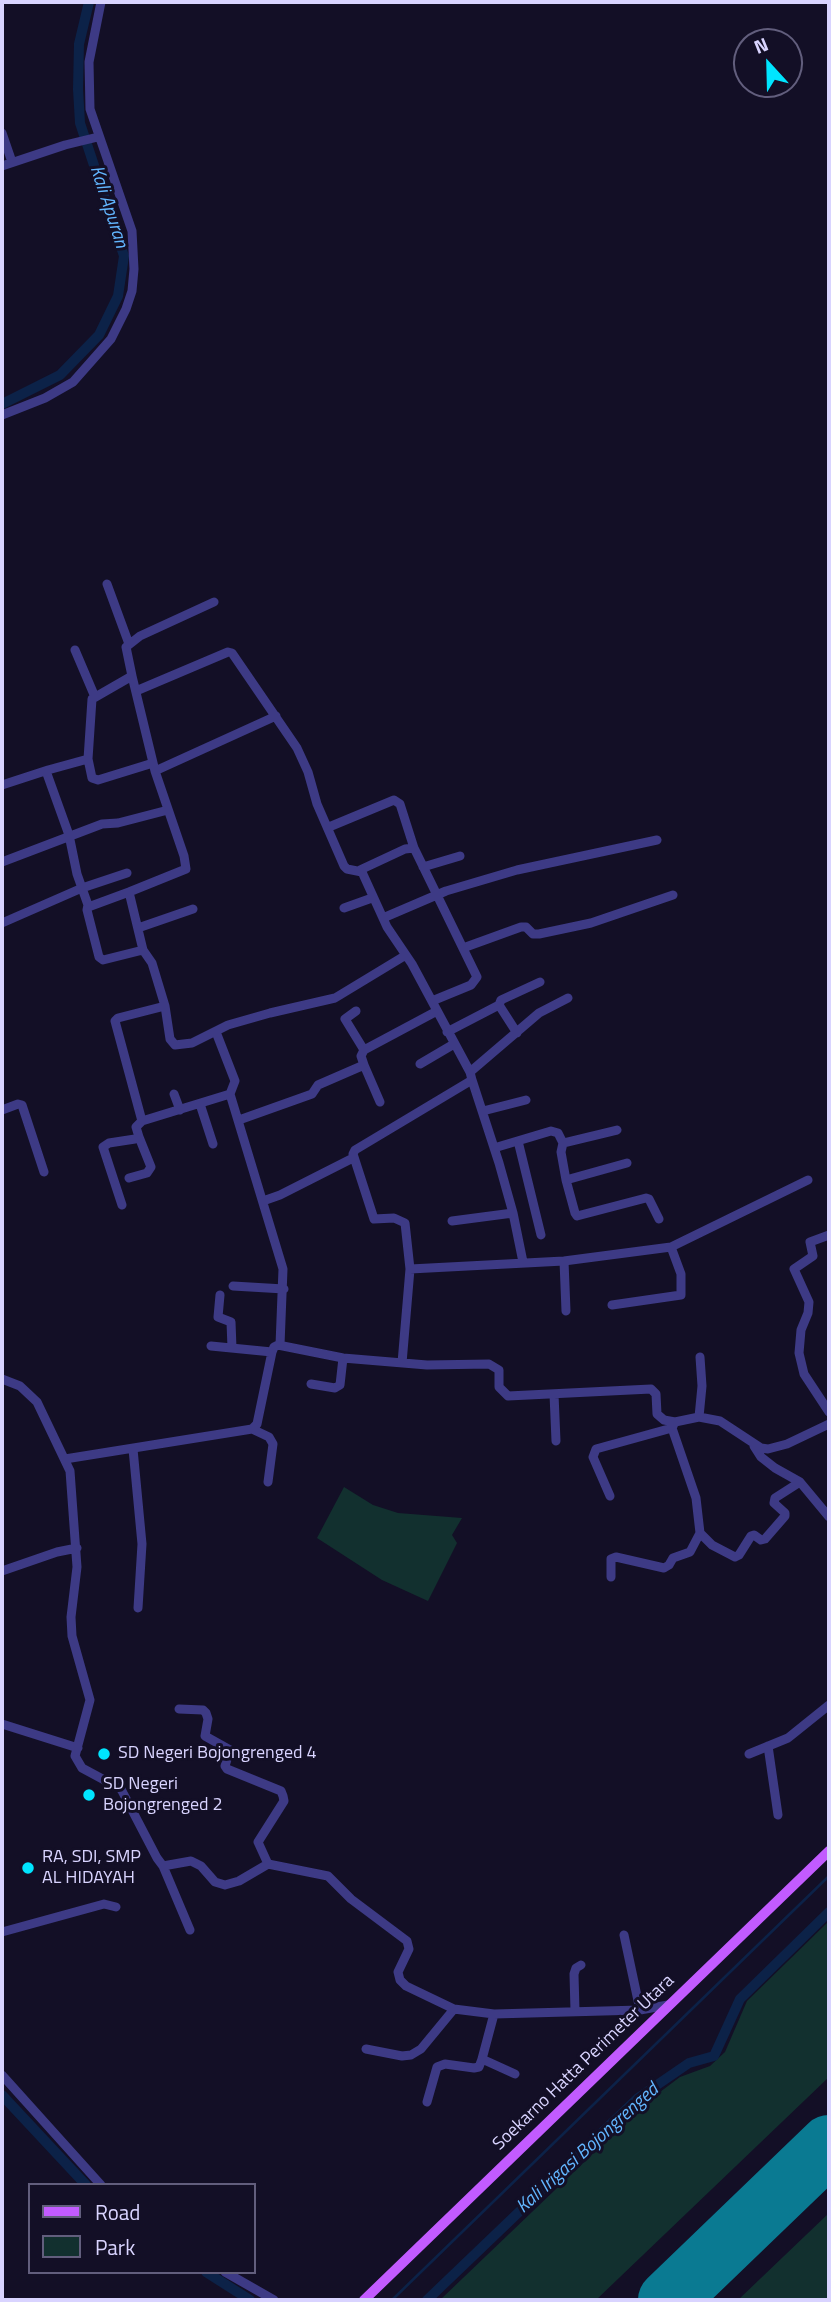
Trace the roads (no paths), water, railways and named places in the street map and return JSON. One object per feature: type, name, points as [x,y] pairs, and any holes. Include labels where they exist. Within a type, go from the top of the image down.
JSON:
[{"type":"main road","name":"Soekarno Hatta Perimeter Utara","points":[[364,2300],[829,1851]]},
{"type":"street","points":[[2,415],[45,398],[73,382],[111,339],[126,309],[134,269],[132,231],[94,138],[90,109],[89,62],[101,2]]},
{"type":"street","points":[[2,133],[12,162]]},
{"type":"street","points":[[2,166],[94,138]]},
{"type":"street","points":[[107,584],[129,645]]},
{"type":"street","points":[[88,905],[186,869],[154,767],[125,648],[140,636],[214,602]]},
{"type":"street","points":[[75,650],[95,697]]},
{"type":"street","points":[[136,691],[230,652],[297,748],[308,772],[317,804],[344,866],[347,869],[360,870],[405,849],[414,848]]},
{"type":"street","points":[[132,676],[91,702],[88,759],[92,778],[98,780],[154,767],[276,716]]},
{"type":"street","points":[[2,785],[88,759]]},
{"type":"street","points":[[46,771],[69,835],[99,957],[103,960],[143,950]]},
{"type":"street","points":[[329,827],[394,800],[400,804],[414,848],[435,895],[476,973],[476,981],[432,1001]]},
{"type":"street","points":[[2,862],[102,824],[118,823],[168,810]]},
{"type":"street","points":[[383,918],[435,895],[517,870],[657,840]]},
{"type":"street","points":[[423,867],[460,856]]},
{"type":"street","points":[[360,870],[372,898],[432,1001],[471,1076],[513,1213],[523,1262]]},
{"type":"street","points":[[2,923],[82,888],[127,873]]},
{"type":"street","points":[[129,892],[143,950],[152,963],[170,1039],[175,1045],[192,1043],[228,1025],[335,998],[406,955]]},
{"type":"street","points":[[463,948],[521,927],[526,927],[533,934],[539,934],[591,923],[673,895]]},
{"type":"street","points":[[344,908],[372,898]]},
{"type":"street","points":[[138,928],[193,909]]},
{"type":"street","points":[[447,1032],[499,1005],[505,998],[540,982]]},
{"type":"street","points":[[402,1363],[410,1269],[405,1223],[394,1218],[374,1219],[353,1158],[355,1150],[471,1076],[550,1006],[568,998]]},
{"type":"street","points":[[499,1005],[517,1033]]},
{"type":"street","points":[[142,1121],[115,1021],[164,1006]]},
{"type":"street","points":[[380,1102],[360,1056],[364,1050],[437,1011]]},
{"type":"street","points":[[356,1012],[345,1018],[364,1050]]},
{"type":"street","points":[[216,1032],[235,1081],[230,1094],[255,1184],[263,1201],[280,1259],[284,1289],[276,1349],[257,1424],[252,1429]]},
{"type":"street","points":[[420,1064],[454,1044]]},
{"type":"street","points":[[239,1119],[312,1094],[318,1085],[363,1065]]},
{"type":"street","points":[[174,1094],[180,1110]]},
{"type":"street","points":[[129,1178],[148,1173],[151,1167],[136,1127],[142,1121],[230,1094]]},
{"type":"street","points":[[483,1111],[526,1100]]},
{"type":"street","points":[[200,1104],[213,1144]]},
{"type":"street","points":[[2,1110],[22,1105],[44,1172]]},
{"type":"street","points":[[563,1143],[617,1130]]},
{"type":"street","points":[[494,1149],[551,1131],[558,1133],[563,1143],[561,1152],[566,1180],[577,1216],[646,1198],[659,1219]]},
{"type":"street","points":[[122,1205],[103,1147],[109,1143],[128,1142],[139,1136]]},
{"type":"street","points":[[518,1141],[541,1235]]},
{"type":"street","points":[[263,1201],[353,1158]]},
{"type":"street","points":[[566,1180],[627,1163]]},
{"type":"street","points":[[410,1269],[565,1261],[671,1247],[808,1180]]},
{"type":"street","points":[[452,1221],[513,1213]]},
{"type":"street","points":[[828,1408],[804,1374],[799,1353],[801,1330],[809,1302],[794,1269],[796,1265],[813,1256],[810,1242],[829,1235]]},
{"type":"street","points":[[612,1304],[681,1295],[681,1274],[671,1247]]},
{"type":"street","points":[[565,1261],[566,1311]]},
{"type":"street","points":[[233,1286],[284,1289]]},
{"type":"street","points":[[220,1295],[218,1317],[230,1322],[232,1348]]},
{"type":"street","points":[[211,1346],[276,1349],[343,1358],[443,1366],[489,1364],[499,1370],[499,1387],[508,1396],[651,1389],[656,1394],[657,1415],[674,1425],[695,1498],[700,1533],[690,1552],[673,1558],[669,1566],[664,1568],[616,1557],[611,1559],[611,1577]]},
{"type":"street","points":[[699,1417],[702,1386],[700,1357]]},
{"type":"street","points":[[311,1384],[335,1388],[340,1385],[343,1358]]},
{"type":"street","points":[[2,1379],[20,1386],[37,1402],[70,1471],[77,1548],[72,1636],[90,1699],[75,1755],[82,1768],[121,1789],[163,1866],[190,1930]]},
{"type":"street","points":[[554,1394],[556,1441]]},
{"type":"street","points":[[610,1496],[593,1457],[596,1449],[699,1417],[720,1421],[754,1446],[761,1457],[775,1468],[800,1482],[829,1517]]},
{"type":"street","points":[[754,1446],[768,1449],[778,1447],[829,1424]]},
{"type":"street","points":[[65,1459],[252,1429],[269,1437],[273,1444],[268,1482]]},
{"type":"street","points":[[133,1449],[142,1544],[138,1608]]},
{"type":"street","points":[[700,1533],[712,1545],[735,1557],[739,1555],[751,1536],[754,1535],[761,1541],[765,1539],[785,1516],[774,1503],[775,1498],[800,1482]]},
{"type":"street","points":[[2,1572],[57,1552],[77,1548]]},
{"type":"street","points":[[749,1754],[788,1738],[829,1705]]},
{"type":"street","points":[[178,1709],[203,1710],[206,1713],[208,1719],[205,1736],[230,1750],[225,1766],[227,1769],[281,1791],[284,1801],[258,1842],[268,1864]]},
{"type":"street","points":[[2,1724],[78,1748]]},
{"type":"street","points":[[768,1746],[778,1815]]},
{"type":"street","points":[[163,1866],[191,1861],[201,1866],[215,1882],[225,1885],[239,1881],[268,1864],[328,1876],[351,1899],[407,1941],[409,1949],[398,1972],[400,1980],[406,1986],[454,2009],[494,2014],[640,2010],[668,2005]]},
{"type":"street","points":[[2,1933],[104,1904],[116,1907]]},
{"type":"street","points":[[624,1935],[640,2010]]},
{"type":"street","points":[[575,2011],[574,1974],[576,1968],[581,1965]]},
{"type":"street","points":[[366,2049],[402,2056],[411,2055],[421,2049],[454,2009]]},
{"type":"street","points":[[427,2102],[437,2067],[445,2064],[479,2067],[494,2014]]},
{"type":"street","points":[[482,2059],[515,2074]]},
{"type":"street","points":[[2,2077],[99,2183]]},
{"type":"street","points":[[228,2274],[274,2300]]},
{"type":"waterway","name":"Kali Apuran","points":[[2,404],[60,375],[99,335],[118,296],[124,256],[80,123],[79,44],[89,2]]},
{"type":"waterway","points":[[392,2300],[829,1876]]},
{"type":"waterway","name":"Kali Irigasi Bojongrenged","points":[[427,2300],[638,2098],[689,2063],[714,2056],[740,1999],[829,1912]]},
{"type":"waterway","name":"Kali Apuran","points":[[2,2095],[84,2183]]},
{"type":"waterway","name":"Kali Apuran","points":[[209,2274],[250,2300]]},
{"type":"place","name":"SD Negeri Bojongrenged 4","points":[[104,1754]]},
{"type":"place","name":"SD Negeri Bojongrenged 2","points":[[89,1795]]},
{"type":"place","name":"RA, SDI, SMP AL HIDAYAH","points":[[28,1868]]}]
